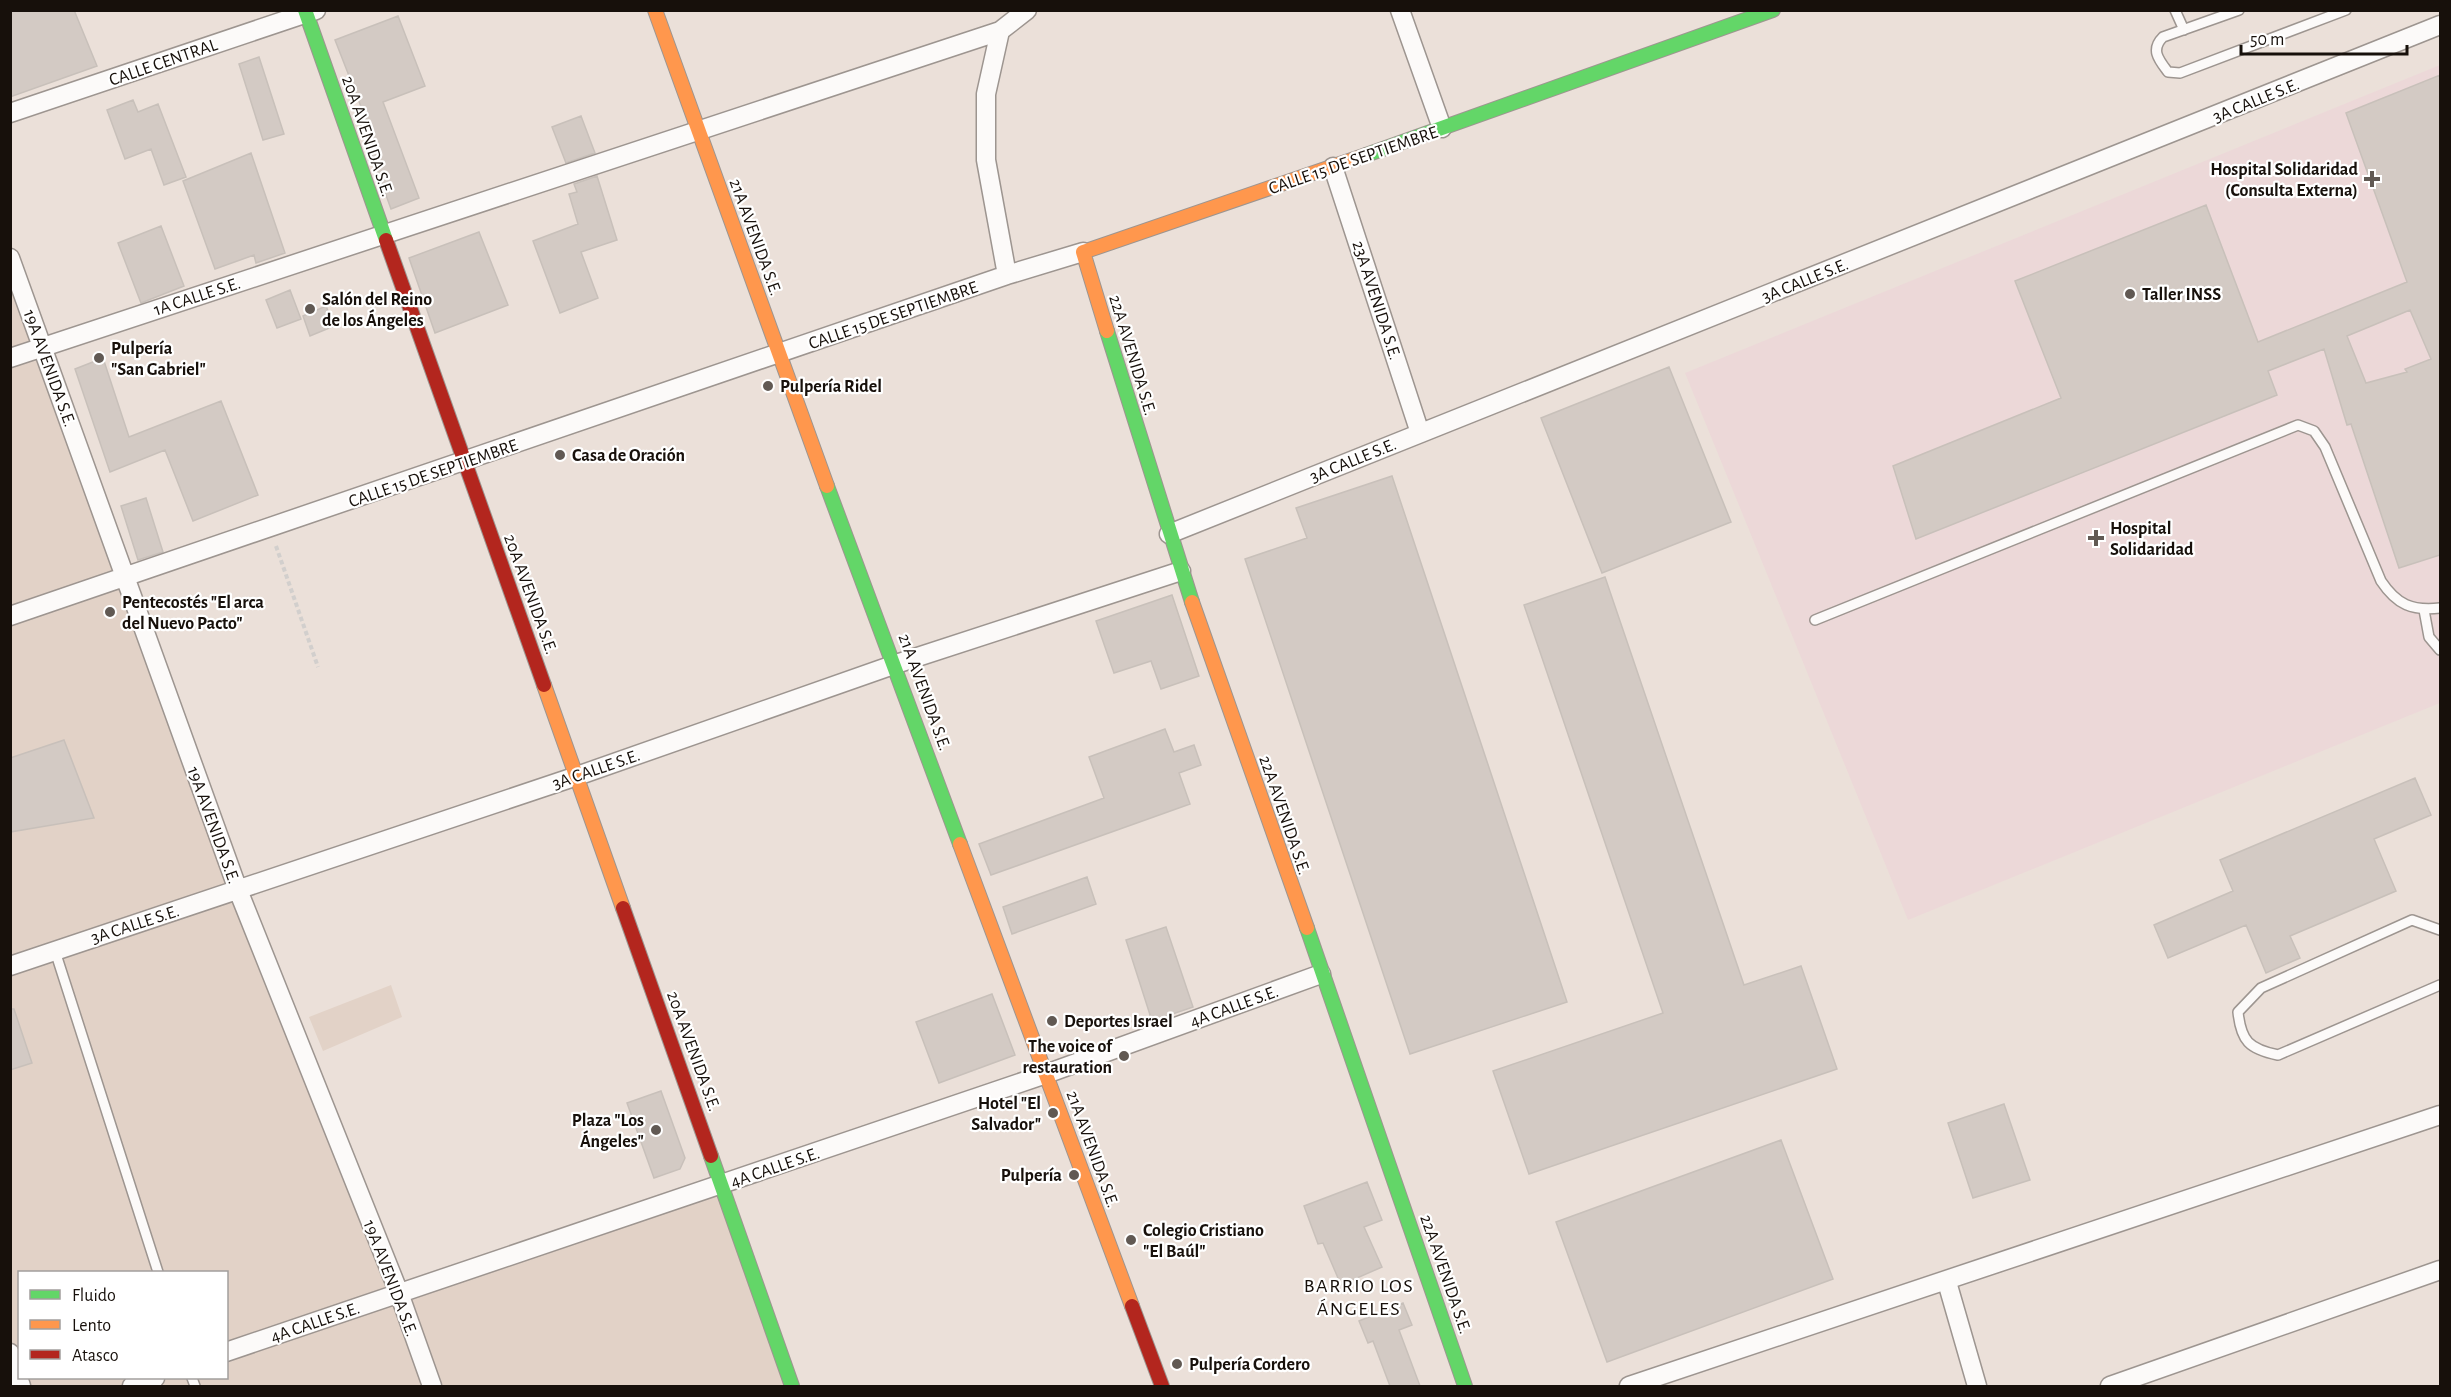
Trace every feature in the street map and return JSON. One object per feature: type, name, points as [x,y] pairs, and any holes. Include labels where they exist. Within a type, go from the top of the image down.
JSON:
[{"type":"street","name":"21A AVENIDA S.E.","points":[[655,10],[778,354],[896,664],[1162,1386]]},
{"type":"street","points":[[1007,275],[986,160],[987,94],[1000,32],[1027,10]]},
{"type":"street","points":[[1400,10],[1442,128]]},
{"type":"street","name":"CALLE 15 DE SEPTIEMBRE","points":[[10,616],[1007,275],[1083,252],[1333,167],[1773,10]]},
{"type":"street","name":"CALLE CENTRAL","points":[[10,113],[309,12]]},
{"type":"street","name":"20A AVENIDA S.E.","points":[[309,12],[384,235],[723,1185],[792,1386]]},
{"type":"street","name":"3A CALLE S.E.","points":[[1169,534],[2440,25]]},
{"type":"street","name":"1A CALLE S.E.","points":[[10,358],[1000,32]]},
{"type":"street","name":"23A AVENIDA S.E.","points":[[1333,167],[1420,433]]},
{"type":"street","name":"22A AVENIDA S.E.","points":[[1083,252],[1181,571],[1321,974],[1395,1178],[1465,1386]]},
{"type":"street","name":"19A AVENIDA S.E.","points":[[10,258],[238,890],[399,1293],[432,1386]]},
{"type":"street","name":"3A CALLE S.E.","points":[[10,966],[577,776],[896,664],[1181,571]]},
{"type":"street","name":"4A CALLE S.E.","points":[[228,1351],[1046,1074],[1321,974]]},
{"type":"street","points":[[1629,1386],[1947,1282],[2440,1115]]},
{"type":"street","points":[[2110,1386],[2440,1270]]},
{"type":"street","points":[[1947,1282],[1977,1386]]},
{"type":"street","points":[[10,1353],[18,1377]]},
{"type":"street","points":[[132,1386],[150,1379]]},
{"type":"lane","points":[[2175,10],[2184,30]]},
{"type":"lane","points":[[2238,10],[2163,38],[2158,42],[2156,51],[2158,60],[2168,72],[2180,73],[2346,10]]},
{"type":"lane","points":[[1815,620],[2298,426],[2314,431],[2325,447],[2381,581],[2394,600],[2424,610],[2440,608]]},
{"type":"lane","points":[[2424,610],[2429,637],[2440,650]]},
{"type":"lane","points":[[2440,930],[2412,921],[2261,988],[2238,1012],[2240,1033],[2259,1051],[2278,1055],[2440,985]]},
{"type":"lane","points":[[55,951],[158,1271]]},
{"type":"path","points":[[270,528],[318,667]]},
{"type":"shaded area","name":"Hospital Solidaridad","points":[[2440,65],[2440,703],[1908,920],[1685,373]]},
{"type":"shaded area","points":[[10,258],[399,1293],[723,1185],[793,1386],[11,1386]]},
{"type":"shaded area","points":[[391,985],[402,1017],[323,1051],[309,1017]]},
{"type":"building","points":[[10,10],[74,10],[97,66],[10,97]]},
{"type":"building","points":[[398,16],[425,86],[383,102],[419,198],[391,209],[361,125],[367,122],[335,40]]},
{"type":"building","points":[[259,57],[284,134],[263,140],[239,64]]},
{"type":"building","points":[[2440,75],[2440,555],[2399,568],[2351,424],[2347,425],[2324,349],[2268,371],[2277,395],[1916,539],[1893,466],[2061,398],[2015,281],[2206,205],[2258,342],[2407,282],[2346,113]],"holes":[[[2410,310],[2431,359],[2405,369],[2407,372],[2366,383],[2347,336]]]},
{"type":"building","points":[[133,100],[138,112],[158,104],[186,177],[164,185],[151,149],[125,159],[107,110]]},
{"type":"building","points":[[581,116],[595,153],[566,163],[552,127]]},
{"type":"building","points":[[251,153],[285,253],[256,263],[254,255],[215,269],[183,181]]},
{"type":"building","points":[[597,176],[617,240],[581,252],[598,298],[560,313],[533,241],[578,224],[569,194],[577,192],[574,184]]},
{"type":"building","points":[[161,226],[184,286],[141,303],[118,243]]},
{"type":"building","points":[[479,232],[508,305],[435,333],[409,258]]},
{"type":"building","points":[[290,290],[301,319],[277,328],[266,300]]},
{"type":"building","points":[[326,306],[334,326],[310,336],[303,316]]},
{"type":"building","points":[[103,358],[129,437],[221,401],[258,495],[193,521],[165,450],[110,472],[75,369]]},
{"type":"building","points":[[1669,367],[1731,522],[1602,573],[1541,418]]},
{"type":"building","points":[[1392,476],[1567,1002],[1410,1054],[1245,559],[1307,538],[1296,508]]},
{"type":"building","points":[[146,498],[163,552],[138,560],[121,506]]},
{"type":"building","points":[[1605,577],[1744,985],[1801,966],[1837,1069],[1529,1174],[1493,1071],[1663,1013],[1524,605]]},
{"type":"building","points":[[1172,595],[1199,676],[1161,689],[1151,661],[1114,673],[1096,621]]},
{"type":"building","points":[[1165,729],[1174,752],[1194,745],[1201,765],[1179,773],[1190,804],[991,875],[979,844],[1104,798],[1089,757]]},
{"type":"building","points":[[64,740],[94,818],[10,832],[10,758]]},
{"type":"building","points":[[2415,778],[2431,815],[2374,839],[2396,891],[2290,936],[2300,958],[2266,973],[2246,925],[2168,958],[2154,925],[2233,891],[2220,860]]},
{"type":"building","points":[[1087,877],[1096,904],[1012,934],[1003,907]]},
{"type":"building","points":[[1166,927],[1193,1007],[1152,1021],[1126,940]]},
{"type":"building","points":[[992,994],[1015,1055],[939,1083],[916,1022]]},
{"type":"building","points":[[10,1009],[14,1009],[32,1063],[10,1070]]},
{"type":"building","name":"Plaza \"Los Ángeles\"","points":[[661,1091],[685,1158],[680,1169],[654,1178],[627,1103]]},
{"type":"building","points":[[2004,1104],[2030,1180],[1973,1198],[1948,1123]]},
{"type":"building","points":[[1781,1140],[1833,1279],[1607,1362],[1556,1222]]},
{"type":"building","points":[[1367,1182],[1382,1220],[1364,1227],[1382,1267],[1341,1285],[1323,1243],[1318,1244],[1304,1206]]},
{"type":"building","points":[[1403,1303],[1412,1325],[1399,1330],[1420,1386],[1390,1386],[1373,1341],[1368,1343],[1359,1321]]},
{"type":"traffic: fast","points":[[305,10],[386,240]]},
{"type":"traffic: fast","points":[[1366,155],[1773,10]]},
{"type":"traffic: fast","points":[[1107,331],[1192,602]]},
{"type":"traffic: fast","points":[[827,486],[960,844]]},
{"type":"traffic: fast","points":[[1307,928],[1465,1386]]},
{"type":"traffic: fast","points":[[711,1156],[792,1386]]},
{"type":"traffic: slow","points":[[655,10],[827,486]]},
{"type":"traffic: slow","points":[[1107,331],[1083,252],[1366,155]]},
{"type":"traffic: slow","points":[[1192,602],[1307,928]]},
{"type":"traffic: slow","points":[[544,685],[623,908]]},
{"type":"traffic: slow","points":[[960,844],[1132,1306]]},
{"type":"traffic: jam","points":[[386,240],[544,685]]},
{"type":"traffic: jam","points":[[623,908],[711,1156]]},
{"type":"traffic: jam","points":[[1132,1306],[1162,1386]]},
{"type":"place","name":"Hospital Solidaridad (Consulta Externa)","points":[[2372,179]]},
{"type":"place","name":"Taller INSS","points":[[2130,294]]},
{"type":"place","name":"Salón del Reino de los Ángeles","points":[[310,309]]},
{"type":"place","name":"Pulpería \"San Gabriel\"","points":[[99,358]]},
{"type":"place","name":"Pulpería Ridel","points":[[768,386]]},
{"type":"place","name":"Casa de Oración","points":[[560,455]]},
{"type":"place","name":"Hospital Solidaridad","points":[[2096,538]]},
{"type":"place","name":"Pentecostés \"El arca del Nuevo Pacto\"","points":[[110,612]]},
{"type":"place","name":"Deportes Israel","points":[[1052,1021]]},
{"type":"place","name":"The voice of restauration","points":[[1124,1056]]},
{"type":"place","name":"Hotel \"El Salvador\"","points":[[1053,1113]]},
{"type":"place","name":"Plaza \"Los Ángeles\"","points":[[656,1130]]},
{"type":"place","name":"Pulpería","points":[[1074,1175]]},
{"type":"place","name":"Colegio Cristiano \"El Baúl\"","points":[[1131,1240]]},
{"type":"place","name":"Pulpería Cordero","points":[[1177,1364]]},
{"type":"district","name":"BARRIO LOS ÁNGELES","points":[[1359,1296]]}]
